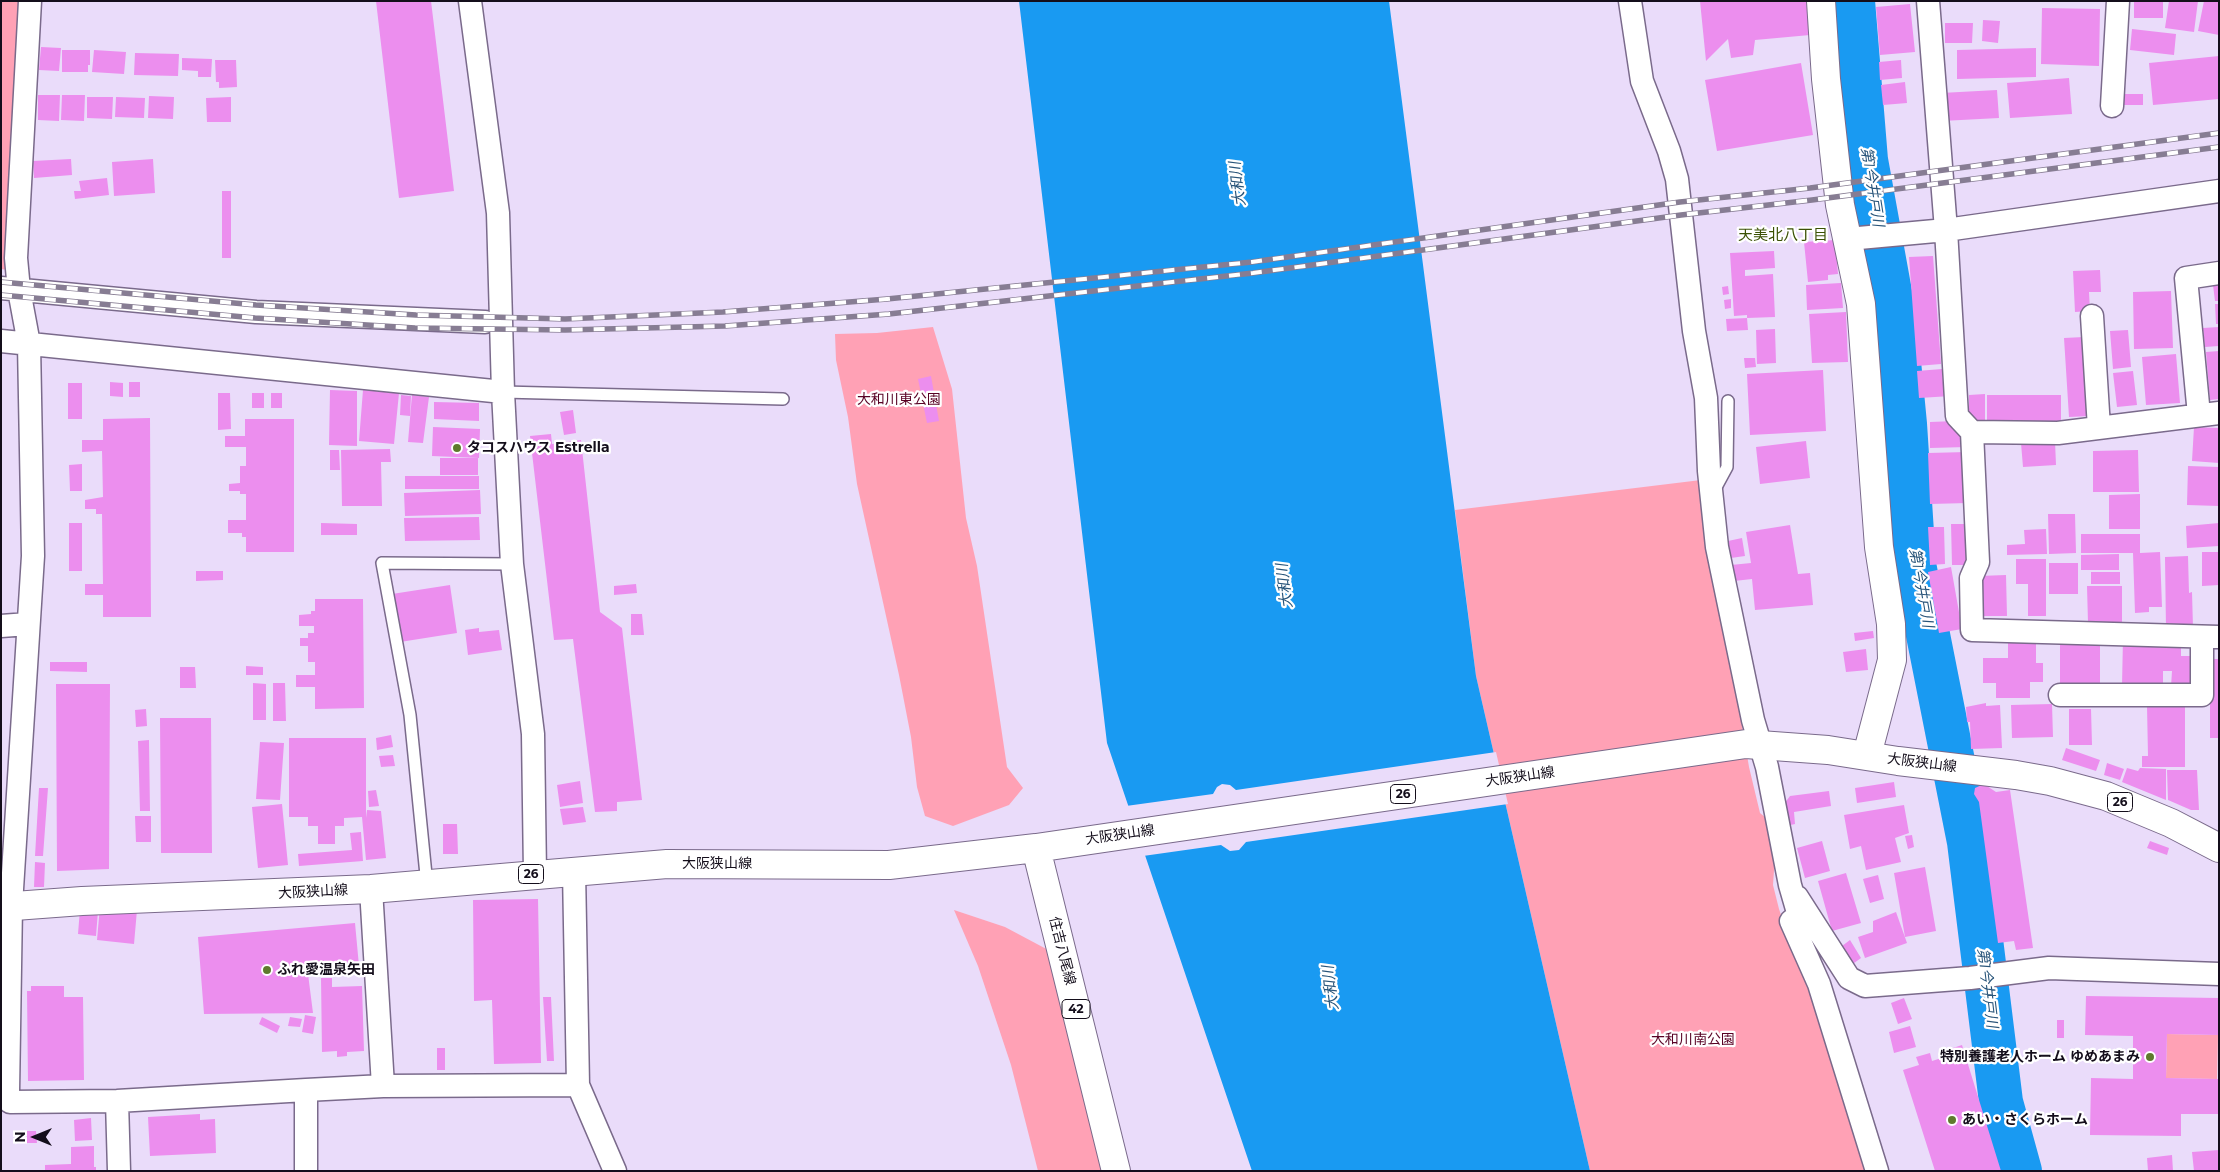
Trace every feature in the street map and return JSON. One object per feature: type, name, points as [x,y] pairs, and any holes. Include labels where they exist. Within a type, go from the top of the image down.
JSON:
[{"type":"main road","points":[[1821,1],[1826,79],[1839,195],[1857,238],[1879,547],[1891,624],[1892,660],[1867,755]]},
{"type":"main road","name":"大阪狭山線","points":[[6,906],[371,889],[666,864],[889,865],[1048,846],[1754,744],[1867,755],[1898,761],[2016,774],[2050,781],[2106,796],[2171,823],[2219,848]]},
{"type":"main road","name":"住吉八尾線","points":[[1048,846],[1116,1171]]},
{"type":"street","points":[[30,1],[16,258],[10,289],[29,344],[33,556],[6,906],[5,1092],[10,1102],[117,1101],[383,1086],[578,1085]]},
{"type":"street","points":[[470,1],[498,213],[503,392],[512,564],[533,734],[535,874]]},
{"type":"street","points":[[1630,1],[1642,81],[1669,151],[1677,179],[1694,331],[1706,398],[1709,471],[1717,546],[1753,720],[1754,744],[1799,916],[1791,921],[1819,984],[1877,1171]]},
{"type":"street","points":[[1928,1],[1946,230],[1957,416],[1972,432],[1978,562],[1971,578],[1972,630],[2211,637],[2202,695],[2060,695]]},
{"type":"street","points":[[2112,106],[2118,1]]},
{"type":"street","points":[[1857,238],[1946,230],[2219,191]]},
{"type":"street","points":[[1972,432],[2058,433],[2209,414],[2186,278],[2219,273]]},
{"type":"street","points":[[10,289],[256,312],[486,322]]},
{"type":"street","points":[[2092,316],[2099,428]]},
{"type":"street","points":[[1,341],[503,392]]},
{"type":"street","points":[[1,626],[28,624]]},
{"type":"street","points":[[574,871],[578,1085],[615,1171]]},
{"type":"street","points":[[1790,886],[1849,978],[1865,986],[1970,978],[2049,968],[2219,974]]},
{"type":"street","points":[[371,889],[383,1086]]},
{"type":"street","points":[[306,1090],[306,1171]]},
{"type":"street","points":[[117,1101],[119,1171]]},
{"type":"lane","points":[[503,392],[783,398]]},
{"type":"lane","points":[[1711,495],[1727,467],[1728,401]]},
{"type":"lane","points":[[427,885],[410,715],[382,563],[512,564]]},
{"type":"green space","points":[[1,1],[22,1],[8,270],[1,269]]},
{"type":"green space","name":"大和川東公園","points":[[933,327],[952,389],[966,518],[977,566],[1007,767],[1023,788],[1009,805],[953,826],[925,816],[917,787],[911,737],[857,484],[848,417],[836,360],[835,334],[877,333]]},
{"type":"green space","name":"大和川南公園","points":[[1701,480],[1707,545],[1722,627],[1731,660],[1749,767],[1760,813],[1766,818],[1775,856],[1773,885],[1785,927],[1808,977],[1869,1171],[1590,1171],[1476,676],[1455,510]]},
{"type":"green space","points":[[954,910],[1005,927],[1052,952],[1107,1171],[1038,1171],[1011,1065],[978,966]]},
{"type":"green space","points":[[2167,1034],[2218,1035],[2217,1079],[2166,1078]]},
{"type":"water","name":"大和川","points":[[1019,1],[1389,1],[1476,676],[1590,1171],[1252,1171],[1107,743]]},
{"type":"pier","points":[[1496,752],[1508,804],[1246,842],[1239,850],[1230,851],[1221,845],[1143,856],[1126,806],[1213,794],[1217,787],[1222,784],[1230,785],[1236,790]]},
{"type":"building","points":[[376,1],[431,1],[454,191],[399,198]]},
{"type":"building","points":[[1700,1],[1806,1],[1810,35],[1755,40],[1753,55],[1731,58],[1728,39],[1706,61]]},
{"type":"building","points":[[2134,1],[2163,1],[2163,18],[2134,18]]},
{"type":"building","points":[[2169,1],[2198,1],[2194,32],[2165,28]]},
{"type":"building","points":[[2204,1],[2219,1],[2219,35],[2198,31]]},
{"type":"building","points":[[1910,4],[1915,52],[1880,55],[1876,7]]},
{"type":"building","points":[[2042,8],[2100,9],[2099,66],[2041,64]]},
{"type":"building","points":[[1983,20],[2000,21],[1998,43],[1982,41]]},
{"type":"building","points":[[1945,23],[1973,23],[1972,43],[1945,43]]},
{"type":"building","points":[[2132,29],[2176,34],[2174,55],[2130,50]]},
{"type":"building","points":[[41,47],[61,48],[59,71],[39,70]]},
{"type":"building","points":[[2036,48],[2036,77],[1957,79],[1957,50]]},
{"type":"building","points":[[62,50],[90,50],[88,72],[62,72]]},
{"type":"building","points":[[94,50],[126,52],[124,74],[92,72]]},
{"type":"building","points":[[135,53],[179,54],[178,76],[134,75]]},
{"type":"building","points":[[2219,56],[2219,99],[2153,105],[2149,63]]},
{"type":"building","points":[[182,58],[212,59],[211,77],[198,77],[198,71],[182,70]]},
{"type":"building","points":[[215,60],[236,60],[237,87],[219,88],[219,82],[216,82]]},
{"type":"building","points":[[1901,60],[1902,78],[1880,80],[1879,62]]},
{"type":"building","points":[[1801,63],[1813,135],[1717,151],[1705,80]]},
{"type":"building","points":[[2069,78],[2072,114],[2010,118],[2007,83]]},
{"type":"building","points":[[1905,82],[1907,103],[1883,105],[1881,85]]},
{"type":"building","points":[[1997,90],[1999,118],[1942,121],[1941,93]]},
{"type":"building","points":[[2123,94],[2143,94],[2143,105],[2124,105]]},
{"type":"building","points":[[38,95],[60,95],[59,121],[38,120]]},
{"type":"building","points":[[62,95],[85,95],[84,121],[61,120]]},
{"type":"building","points":[[149,96],[174,97],[173,119],[148,118]]},
{"type":"building","points":[[87,97],[113,97],[112,119],[87,118]]},
{"type":"building","points":[[116,97],[145,98],[144,118],[115,117]]},
{"type":"building","points":[[231,97],[231,122],[207,122],[206,98]]},
{"type":"building","points":[[71,159],[72,175],[34,178],[33,161]]},
{"type":"building","points":[[153,159],[155,193],[114,196],[112,162]]},
{"type":"building","points":[[107,178],[109,195],[75,199],[74,191],[81,191],[79,181]]},
{"type":"building","points":[[222,191],[231,191],[231,258],[222,258]]},
{"type":"building","points":[[1835,240],[1838,274],[1828,275],[1828,280],[1808,282],[1804,242]]},
{"type":"building","points":[[1774,251],[1775,268],[1745,270],[1745,276],[1773,274],[1775,317],[1747,318],[1747,315],[1734,316],[1730,253]]},
{"type":"building","points":[[1933,256],[1941,364],[1917,366],[1909,257]]},
{"type":"building","points":[[2100,270],[2101,292],[2089,292],[2090,311],[2075,312],[2073,271]]},
{"type":"building","points":[[1841,283],[1843,308],[1807,310],[1806,285]]},
{"type":"building","points":[[2219,284],[2219,301],[2215,301],[2213,285]]},
{"type":"building","points":[[1728,286],[1729,294],[1723,295],[1722,287]]},
{"type":"building","points":[[2171,291],[2173,348],[2134,349],[2133,292]]},
{"type":"building","points":[[1731,299],[1731,308],[1725,309],[1724,300]]},
{"type":"building","points":[[2215,304],[2219,304],[2219,324],[2216,324]]},
{"type":"building","points":[[1846,312],[1848,362],[1812,363],[1809,314]]},
{"type":"building","points":[[1747,318],[1748,330],[1727,331],[1726,319]]},
{"type":"building","points":[[2219,327],[2219,346],[2205,347],[2203,328]]},
{"type":"building","points":[[1775,329],[1776,363],[1757,364],[1756,330]]},
{"type":"building","points":[[2128,330],[2131,367],[2113,369],[2110,331]]},
{"type":"building","points":[[2084,337],[2090,416],[2069,417],[2064,338]]},
{"type":"building","points":[[2219,351],[2219,399],[2210,400],[2206,352]]},
{"type":"building","points":[[2176,354],[2180,403],[2146,405],[2142,357]]},
{"type":"building","points":[[1744,358],[1755,358],[1756,367],[1745,368]]},
{"type":"building","points":[[1942,369],[1943,383],[1950,382],[1951,396],[1919,398],[1917,371]]},
{"type":"building","points":[[1823,370],[1826,431],[1750,435],[1747,374]]},
{"type":"building","points":[[2133,371],[2137,405],[2117,407],[2113,373]]},
{"type":"building","points":[[931,376],[939,421],[927,423],[918,379]]},
{"type":"building","points":[[110,382],[123,383],[123,397],[110,396]]},
{"type":"building","points":[[129,382],[140,382],[140,397],[129,397]]},
{"type":"building","points":[[68,383],[82,383],[82,419],[68,419]]},
{"type":"building","points":[[330,390],[357,391],[357,446],[329,445]]},
{"type":"building","points":[[363,390],[399,393],[394,444],[359,441]]},
{"type":"building","points":[[218,393],[230,393],[231,429],[218,430]]},
{"type":"building","points":[[252,393],[264,393],[264,408],[252,408]]},
{"type":"building","points":[[271,393],[282,393],[282,408],[271,408]]},
{"type":"building","points":[[1985,394],[1985,420],[1974,421],[1969,412],[1969,395]]},
{"type":"building","points":[[401,395],[411,396],[410,416],[400,415]]},
{"type":"building","points":[[412,395],[429,397],[423,443],[408,442]]},
{"type":"building","points":[[1987,395],[2061,395],[2061,421],[2051,430],[1987,430]]},
{"type":"building","points":[[434,402],[479,403],[479,421],[434,419]]},
{"type":"building","points":[[573,410],[576,433],[564,435],[560,412]]},
{"type":"building","points":[[150,418],[151,617],[103,617],[103,595],[85,595],[85,584],[103,584],[102,514],[96,514],[96,509],[85,509],[85,500],[103,497],[102,451],[82,452],[82,440],[103,440],[103,419]]},
{"type":"building","points":[[245,419],[294,419],[294,552],[246,552],[246,537],[242,537],[242,533],[228,533],[228,520],[246,520],[246,494],[240,494],[240,491],[229,491],[229,484],[240,483],[240,466],[246,466],[246,447],[225,447],[225,436],[245,436]]},
{"type":"building","points":[[1956,421],[1967,447],[1930,448],[1930,422]]},
{"type":"building","points":[[433,427],[480,429],[479,458],[432,456]]},
{"type":"building","points":[[2194,427],[2219,428],[2219,463],[2192,461]]},
{"type":"building","points":[[551,434],[552,444],[581,440],[600,612],[622,628],[642,800],[617,802],[617,811],[595,812],[573,639],[554,640],[530,436]]},
{"type":"building","points":[[1806,441],[1810,478],[1760,484],[1756,447]]},
{"type":"building","points":[[2055,441],[2056,465],[2023,467],[2021,443]]},
{"type":"building","points":[[390,449],[391,462],[381,462],[382,506],[342,506],[341,450]]},
{"type":"building","points":[[330,450],[339,450],[340,470],[330,470]]},
{"type":"building","points":[[2138,450],[2139,492],[2093,492],[2093,451]]},
{"type":"building","points":[[1967,452],[1968,503],[1930,504],[1928,453]]},
{"type":"building","points":[[440,458],[478,458],[478,475],[440,475]]},
{"type":"building","points":[[82,464],[82,491],[70,491],[69,465]]},
{"type":"building","points":[[2188,466],[2219,467],[2219,506],[2187,505]]},
{"type":"building","points":[[405,476],[479,476],[479,489],[405,489]]},
{"type":"building","points":[[480,490],[481,514],[405,516],[404,493]]},
{"type":"building","points":[[2140,494],[2140,529],[2109,529],[2109,495]]},
{"type":"building","points":[[2048,514],[2075,514],[2076,553],[2049,554]]},
{"type":"building","points":[[479,517],[480,540],[405,541],[404,518]]},
{"type":"building","points":[[69,523],[82,523],[82,571],[69,571]]},
{"type":"building","points":[[321,523],[357,524],[357,535],[321,535]]},
{"type":"building","points":[[2219,523],[2219,546],[2187,548],[2186,526]]},
{"type":"building","points":[[1951,524],[1969,524],[1970,565],[1952,565]]},
{"type":"building","points":[[1790,525],[1798,574],[1810,573],[1813,605],[1755,610],[1752,579],[1734,581],[1731,565],[1751,563],[1746,532]]},
{"type":"building","points":[[1928,527],[1944,527],[1945,564],[1930,565]]},
{"type":"building","points":[[2046,529],[2047,554],[2007,555],[2007,545],[2025,544],[2024,530]]},
{"type":"building","points":[[2081,534],[2140,534],[2140,553],[2160,552],[2162,607],[2149,607],[2149,612],[2135,613],[2133,553],[2081,553]]},
{"type":"building","points":[[1742,538],[1745,556],[1731,558],[1728,541]]},
{"type":"building","points":[[2202,552],[2219,552],[2219,585],[2202,586]]},
{"type":"building","points":[[2119,554],[2119,570],[2081,570],[2081,555]]},
{"type":"building","points":[[2188,556],[2189,593],[2192,592],[2193,628],[2166,629],[2165,557]]},
{"type":"building","points":[[2016,559],[2046,559],[2046,616],[2028,616],[2028,584],[2016,584]]},
{"type":"building","points":[[2049,563],[2078,563],[2078,594],[2049,594]]},
{"type":"building","points":[[1951,567],[1962,629],[1939,633],[1928,572]]},
{"type":"building","points":[[196,571],[223,571],[223,580],[196,581]]},
{"type":"building","points":[[2091,572],[2120,572],[2120,584],[2091,584]]},
{"type":"building","points":[[2006,575],[2007,616],[1980,616],[1979,576]]},
{"type":"building","points":[[636,584],[637,593],[614,595],[614,586]]},
{"type":"building","points":[[450,585],[457,633],[400,642],[392,594]]},
{"type":"building","points":[[2087,586],[2122,586],[2122,623],[2088,623]]},
{"type":"building","points":[[315,599],[363,599],[364,708],[315,709],[315,687],[296,687],[296,675],[315,675],[315,662],[308,662],[308,646],[300,646],[300,638],[308,638],[308,633],[314,633],[314,626],[299,626],[299,615],[311,614],[311,611],[315,611]]},
{"type":"building","points":[[631,614],[642,614],[644,635],[631,635]]},
{"type":"building","points":[[479,628],[479,632],[499,630],[502,650],[468,655],[465,630]]},
{"type":"building","points":[[1873,631],[1874,638],[1855,641],[1854,633]]},
{"type":"building","points":[[2123,638],[2181,639],[2181,656],[2191,656],[2191,687],[2171,687],[2172,671],[2163,671],[2163,687],[2122,686]]},
{"type":"building","points":[[2008,643],[2036,643],[2036,663],[2043,663],[2043,682],[2030,682],[2030,698],[1996,698],[1996,683],[1983,683],[1983,658],[2008,658]]},
{"type":"building","points":[[2060,645],[2100,645],[2100,688],[2060,688]]},
{"type":"building","points":[[1866,649],[1868,670],[1846,672],[1843,652]]},
{"type":"building","points":[[2210,659],[2219,659],[2219,738],[2210,738]]},
{"type":"building","points":[[50,662],[87,662],[87,672],[50,671]]},
{"type":"building","points":[[246,666],[263,667],[263,675],[246,675]]},
{"type":"building","points":[[180,667],[195,667],[196,688],[180,688]]},
{"type":"building","points":[[253,683],[266,684],[266,720],[253,720]]},
{"type":"building","points":[[273,683],[285,683],[286,721],[273,721]]},
{"type":"building","points":[[56,684],[110,684],[109,869],[57,871]]},
{"type":"building","points":[[1986,703],[1986,706],[2000,705],[2002,748],[1971,749],[1970,722],[1967,722],[1966,707]]},
{"type":"building","points":[[2052,704],[2053,737],[2012,738],[2011,705]]},
{"type":"building","points":[[2147,706],[2185,706],[2185,767],[2142,767],[2142,756],[2148,756]]},
{"type":"building","points":[[146,709],[147,726],[136,727],[135,710]]},
{"type":"building","points":[[2069,709],[2091,709],[2092,745],[2069,745]]},
{"type":"building","points":[[160,718],[211,718],[212,853],[161,853]]},
{"type":"building","points":[[391,735],[393,747],[377,750],[376,738]]},
{"type":"building","points":[[289,738],[366,738],[366,818],[367,810],[381,811],[386,858],[366,860],[362,817],[344,818],[344,826],[335,826],[335,844],[318,844],[318,826],[308,826],[308,817],[289,817]]},
{"type":"building","points":[[149,740],[150,811],[140,811],[138,741]]},
{"type":"building","points":[[260,742],[284,743],[280,800],[256,799]]},
{"type":"building","points":[[2066,748],[2100,760],[2096,771],[2062,760]]},
{"type":"building","points":[[393,755],[395,766],[381,767],[379,756]]},
{"type":"building","points":[[2107,763],[2124,769],[2120,780],[2104,775]]},
{"type":"building","points":[[2127,768],[2138,771],[2140,768],[2166,769],[2166,800],[2122,782]]},
{"type":"building","points":[[2167,770],[2197,770],[2199,810],[2191,810],[2168,800]]},
{"type":"building","points":[[580,781],[583,803],[560,807],[557,785]]},
{"type":"building","points":[[1894,782],[1896,797],[1857,803],[1855,788]]},
{"type":"building","points":[[1984,784],[1996,792],[2010,790],[2033,948],[2016,950],[2014,941],[1998,943],[1979,802],[1974,794],[1975,788]]},
{"type":"building","points":[[39,788],[48,788],[43,856],[35,856]]},
{"type":"building","points":[[376,790],[379,806],[369,807],[368,791]]},
{"type":"building","points":[[1829,791],[1831,806],[1794,812],[1795,824],[1786,826],[1781,808],[1790,796]]},
{"type":"building","points":[[282,804],[288,865],[258,868],[252,807]]},
{"type":"building","points":[[1904,805],[1909,833],[1895,838],[1901,862],[1866,870],[1861,846],[1850,849],[1844,815]]},
{"type":"building","points":[[583,807],[586,822],[563,825],[560,809]]},
{"type":"building","points":[[135,816],[151,816],[151,842],[136,842]]},
{"type":"building","points":[[443,824],[457,824],[458,854],[443,854]]},
{"type":"building","points":[[361,832],[363,861],[299,866],[298,854],[352,850],[350,833]]},
{"type":"building","points":[[1912,835],[1914,847],[1908,849],[1905,836]]},
{"type":"building","points":[[1822,841],[1830,871],[1805,878],[1797,848]]},
{"type":"building","points":[[2150,841],[2169,848],[2167,855],[2147,848]]},
{"type":"building","points":[[35,862],[45,863],[44,887],[34,887]]},
{"type":"building","points":[[1925,867],[1936,931],[1905,937],[1894,873]]},
{"type":"building","points":[[1846,873],[1861,923],[1832,931],[1818,881]]},
{"type":"building","points":[[1878,875],[1884,899],[1870,903],[1863,879]]},
{"type":"building","points":[[538,899],[541,1063],[494,1064],[492,1000],[474,1001],[473,900]]},
{"type":"building","points":[[100,906],[137,910],[134,944],[97,940]]},
{"type":"building","points":[[80,909],[98,911],[96,936],[78,934]]},
{"type":"building","points":[[1896,912],[1907,943],[1865,958],[1858,937],[1873,932],[1873,921]]},
{"type":"building","name":"ふれ愛温泉矢田","points":[[355,923],[359,966],[308,974],[313,1013],[204,1014],[198,937]]},
{"type":"building","points":[[1850,940],[1861,958],[1850,966],[1838,949]]},
{"type":"building","points":[[321,978],[332,978],[332,987],[362,986],[364,1051],[347,1052],[347,1056],[337,1057],[337,1051],[322,1052]]},
{"type":"building","points":[[31,986],[64,986],[64,997],[83,997],[84,1080],[28,1081],[27,991],[31,991]]},
{"type":"building","name":"特別養護老人ホーム ゆめあまみ","points":[[2086,996],[2219,998],[2219,1035],[2167,1034],[2166,1078],[2219,1079],[2219,1114],[2181,1114],[2181,1136],[2090,1135],[2091,1078],[2133,1079],[2133,1036],[2085,1035]]},
{"type":"building","points":[[543,997],[551,997],[554,1061],[547,1061]]},
{"type":"building","points":[[1904,998],[1912,1019],[1898,1024],[1891,1003]]},
{"type":"building","points":[[305,1015],[316,1017],[313,1034],[302,1032]]},
{"type":"building","points":[[262,1017],[280,1026],[277,1033],[259,1024]]},
{"type":"building","points":[[290,1017],[302,1019],[300,1027],[288,1026]]},
{"type":"building","points":[[2057,1020],[2064,1020],[2064,1038],[2057,1038]]},
{"type":"building","points":[[1910,1026],[1916,1047],[1894,1053],[1889,1032]]},
{"type":"building","name":"あい・さくらホーム","points":[[1962,1045],[2001,1171],[1935,1171],[1903,1070],[1919,1065],[1916,1057],[1930,1053],[1932,1061],[1951,1055],[1950,1049]]},
{"type":"building","points":[[437,1048],[445,1048],[445,1070],[437,1070]]},
{"type":"building","points":[[200,1114],[200,1120],[215,1119],[216,1153],[150,1156],[148,1117]]},
{"type":"building","points":[[91,1118],[92,1140],[75,1141],[74,1120]]},
{"type":"building","points":[[27,1131],[36,1131],[37,1143],[27,1143]]},
{"type":"building","points":[[94,1146],[94,1167],[96,1167],[96,1171],[45,1171],[45,1165],[71,1164],[71,1147]]},
{"type":"building","points":[[2219,1150],[2219,1171],[2194,1171],[2192,1152]]},
{"type":"building","points":[[2172,1155],[2173,1171],[2148,1171],[2147,1158]]},
{"type":"waterway","name":"第1今井戸川","points":[[1853,1],[1866,160],[1895,320],[1905,424],[1914,564],[1969,842],[2001,1102],[2020,1171]]},
{"type":"railway","points":[[1,282],[256,305],[416,315],[565,319],[723,312],[887,299],[1252,262],[1680,202],[1810,188],[2219,133]]},
{"type":"railway","points":[[1,295],[255,318],[415,328],[565,330],[725,326],[889,314],[1253,273],[1681,215],[1812,200],[2219,147]]},
{"type":"place","name":"タコスハウス Estrella","points":[[457,448]]},
{"type":"place","name":"ふれ愛温泉矢田","points":[[267,970]]},
{"type":"place","name":"特別養護老人ホーム ゆめあまみ","points":[[2150,1057]]},
{"type":"place","name":"あい・さくらホーム","points":[[1952,1120]]},
{"type":"district","name":"天美北八丁目","points":[[1783,236]]}]
